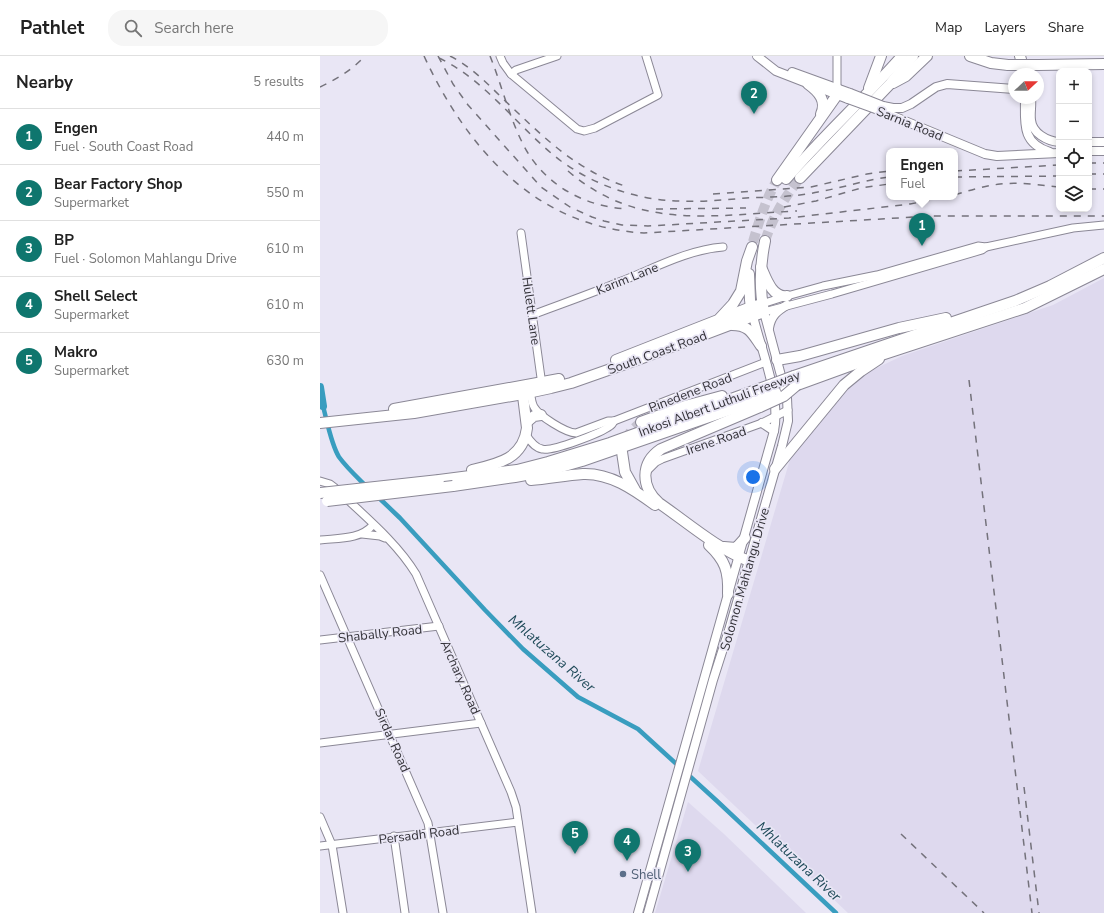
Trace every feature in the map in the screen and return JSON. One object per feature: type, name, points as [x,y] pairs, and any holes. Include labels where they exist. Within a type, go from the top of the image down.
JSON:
[{"type":"highway","points":[[868,92],[881,56]]},
{"type":"highway","points":[[837,92],[781,179],[886,74],[902,56]]},
{"type":"highway","points":[[800,178],[890,84],[913,56]]},
{"type":"highway","points":[[890,84],[904,78],[927,56]]},
{"type":"highway","points":[[970,56],[986,62],[1008,66],[1104,64]]},
{"type":"highway","points":[[1020,56],[1023,68]]},
{"type":"highway","points":[[808,84],[817,91],[823,102],[823,108],[815,125]]},
{"type":"highway","name":"Solomon Mahlangu Drive","points":[[763,308],[760,275],[765,241]]},
{"type":"highway","name":"Solomon Mahlangu Drive","points":[[722,323],[741,291],[747,261],[753,245],[748,285],[752,311]]},
{"type":"highway","name":"Inkosi Albert Luthuli Freeway","points":[[322,499],[452,482],[515,477],[547,471],[582,461],[758,399],[795,381],[1037,292],[1104,258]]},
{"type":"highway","points":[[761,265],[776,294],[787,300]]},
{"type":"highway","name":"Inkosi Albert Luthuli Freeway","points":[[795,381],[1025,308],[1104,269]]},
{"type":"highway","name":"South Coast Road","points":[[320,424],[471,399],[543,386],[570,379],[644,354],[763,308]]},
{"type":"highway","points":[[778,360],[800,356],[899,328],[991,309]]},
{"type":"highway","points":[[722,323],[743,326],[752,332],[761,346]]},
{"type":"highway","points":[[775,469],[844,384],[894,350]]},
{"type":"highway","points":[[738,560],[653,498],[647,487],[646,472],[650,458],[661,449],[758,399],[784,396],[795,381]]},
{"type":"highway","points":[[452,482],[471,470],[502,462],[510,458],[522,446],[526,435],[526,389]]},
{"type":"highway","name":"South Coast Road","points":[[482,397],[508,396],[526,389]]},
{"type":"highway","points":[[641,422],[685,406],[728,394],[744,394]]},
{"type":"highway","name":"Inkosi Albert Luthuli Freeway","points":[[322,499],[439,480],[452,482],[517,470],[566,457],[744,394],[758,399]]},
{"type":"highway","points":[[508,396],[517,402],[526,417]]},
{"type":"highway","name":"South Coast Road","points":[[320,417],[372,415]]},
{"type":"highway","points":[[526,417],[541,415]]},
{"type":"highway","points":[[622,452],[625,472],[631,485],[636,491]]},
{"type":"highway","points":[[515,477],[528,480],[592,474],[609,478],[636,491],[709,545],[748,564]]},
{"type":"highway","points":[[720,546],[726,548],[736,548],[745,538]]},
{"type":"highway","points":[[709,545],[721,558],[725,565],[728,577],[728,594]]},
{"type":"main road","name":"Sarnia Road","points":[[757,56],[767,59],[837,92]]},
{"type":"main road","name":"Sarnia Road","points":[[767,59],[776,71],[808,84],[849,96],[882,109],[922,128],[985,154],[997,156],[1038,151]]},
{"type":"main road","name":"Sarnia Road","points":[[882,109],[902,108],[911,104],[936,87],[948,84],[1008,89]]},
{"type":"main road","points":[[911,104],[907,108],[907,114],[909,118],[922,128]]},
{"type":"main road","points":[[1026,104],[1026,133],[1030,140],[1038,151],[1056,153]]},
{"type":"main road","points":[[1031,104],[1031,123],[1033,132],[1039,142],[1038,151]]},
{"type":"main road","points":[[1031,123],[1044,138],[1056,142]]},
{"type":"main road","points":[[1092,142],[1104,142]]},
{"type":"main road","points":[[1092,151],[1104,151]]},
{"type":"main road","points":[[769,328],[770,320],[787,300]]},
{"type":"main road","name":"Solomon Mahlangu Drive","points":[[648,913],[786,431],[788,410],[787,398],[763,308]]},
{"type":"main road","name":"Solomon Mahlangu Drive","points":[[638,913],[774,431],[776,417],[770,378],[752,311]]},
{"type":"main road","points":[[762,424],[774,431]]},
{"type":"street","points":[[500,56],[503,63],[512,74],[579,131],[588,131],[658,94],[646,56]]},
{"type":"street","points":[[512,74],[516,70],[557,56]]},
{"type":"street","points":[[837,56],[837,92]]},
{"type":"street","name":"South Coast Road","points":[[763,308],[823,286],[853,284],[968,251],[982,250],[986,247],[1073,228],[1104,225]]},
{"type":"street","name":"Hulett Lane","points":[[521,232],[543,386]]},
{"type":"street","name":"Karim Lane","points":[[532,314],[619,282],[684,255],[707,248],[723,247]]},
{"type":"street","name":"Pinedene Road","points":[[571,433],[582,432],[608,421],[614,421],[766,362]]},
{"type":"street","points":[[526,389],[533,406],[541,415],[564,431],[571,433],[574,438],[574,442]]},
{"type":"street","name":"Irene Road","points":[[646,472],[662,459],[762,424],[788,410]]},
{"type":"street","name":"Pinedene Road","points":[[526,435],[538,448],[550,450],[574,442],[611,425],[614,421]]},
{"type":"street","name":"Archary Road","points":[[320,481],[330,484],[373,525],[409,561],[416,574],[516,806],[532,913]]},
{"type":"street","points":[[362,534],[373,525]]},
{"type":"street","points":[[320,540],[362,534],[380,536],[390,542]]},
{"type":"street","name":"Sirdar Road","points":[[320,574],[425,814],[430,832],[443,913]]},
{"type":"street","name":"Shabally Road","points":[[320,640],[439,626]]},
{"type":"street","points":[[320,743],[481,723]]},
{"type":"street","points":[[320,818],[332,844],[343,913]]},
{"type":"street","name":"Persadh Road","points":[[320,846],[518,822]]},
{"type":"street","points":[[394,836],[405,913]]},
{"type":"shaded area","points":[[1104,278],[1104,913],[848,913],[698,771],[796,439],[862,375],[902,356],[1053,305]]},
{"type":"shaded area","points":[[688,802],[724,834],[806,913],[655,913]]},
{"type":"waterway","name":"Mhlatuzana River","points":[[320,387],[323,406]]},
{"type":"waterway","name":"Mhlatuzana River","points":[[323,406],[331,439],[336,452],[349,469],[367,487]]},
{"type":"waterway","name":"Mhlatuzana River","points":[[377,496],[400,518],[523,649],[578,697],[638,729],[836,913]]},
{"type":"tunnel","points":[[765,241],[780,208],[800,178]]},
{"type":"tunnel","points":[[753,242],[763,210],[777,180]]},
{"type":"tunnel","points":[[626,440],[631,431],[641,422]]},
{"type":"railway","points":[[320,87],[344,74],[365,56]]},
{"type":"railway","points":[[424,56],[441,90],[461,122],[484,151],[510,177],[538,199],[570,216],[605,227],[644,233],[931,216],[1104,216]]},
{"type":"railway","points":[[438,56],[453,84],[468,105],[541,187],[570,207],[604,221],[622,225],[648,226],[789,218],[910,204],[931,200]]},
{"type":"railway","points":[[450,56],[478,75],[545,138],[560,150],[591,171],[628,187]]},
{"type":"railway","points":[[490,56],[516,130],[529,155],[539,168],[564,190],[579,197],[611,207],[628,209]]},
{"type":"railway","points":[[439,58],[456,67],[472,79],[546,149],[561,161],[588,178],[618,190],[648,198],[664,200],[713,201],[809,194],[886,178]]},
{"type":"railway","points":[[1092,163],[1104,163]]},
{"type":"railway","points":[[958,171],[1056,165]]},
{"type":"railway","points":[[568,171],[594,190],[621,203],[649,211],[677,215],[706,216],[797,211]]},
{"type":"railway","points":[[713,194],[811,187],[867,174],[886,171]]},
{"type":"railway","points":[[1092,174],[1104,174]]},
{"type":"railway","points":[[958,177],[1056,176]]},
{"type":"railway","points":[[958,194],[978,188],[1007,183],[1056,187]]},
{"type":"railway","points":[[784,207],[816,201],[861,188],[886,184]]},
{"type":"railway","points":[[1092,189],[1104,189]]},
{"type":"railway","points":[[656,209],[746,208]]},
{"type":"railway","points":[[969,380],[1032,913]]},
{"type":"railway","points":[[1024,787],[1039,913]]},
{"type":"railway","points":[[901,834],[984,913]]},
{"type":"place","name":"Bear Factory Shop","points":[[754,114]]},
{"type":"place","name":"Engen","points":[[922,246]]},
{"type":"place","name":"Makro","points":[[575,854]]},
{"type":"place","name":"Shell Select","points":[[627,861]]},
{"type":"place","name":"BP","points":[[688,872]]},
{"type":"place","name":"Shell","points":[[623,874]]}]
